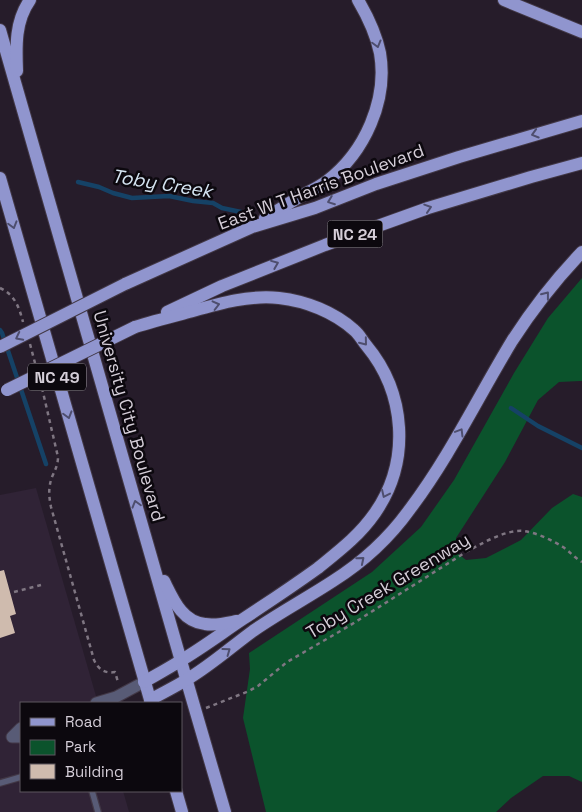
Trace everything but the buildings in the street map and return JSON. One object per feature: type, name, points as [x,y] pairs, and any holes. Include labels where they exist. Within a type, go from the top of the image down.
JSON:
[{"type":"main road","points":[[17,88],[17,34],[21,17],[30,0]]},
{"type":"main road","points":[[252,227],[285,205],[326,182],[351,158],[369,128],[377,106],[381,86],[381,63],[377,41],[370,20],[358,0]]},
{"type":"main road","points":[[504,0],[582,32]]},
{"type":"main road","name":"University City Boulevard","points":[[0,30],[225,812]]},
{"type":"main road","name":"East W T Harris Boulevard","points":[[0,346],[125,284],[252,227],[314,208],[376,184],[459,157],[582,121]]},
{"type":"main road","name":"NC 24","points":[[4,392],[222,286],[325,245],[428,208],[582,163]]},
{"type":"main road","name":"NC 49","points":[[0,178],[144,682],[148,702]]},
{"type":"main road","points":[[148,702],[187,680],[254,630],[353,567],[391,533],[426,488],[513,340],[539,303],[569,265],[582,252]]},
{"type":"main road","points":[[135,327],[236,300],[276,298],[314,306],[336,317],[355,331],[383,368],[398,412],[399,436],[397,460],[390,483],[374,514],[357,536],[287,591],[181,661],[144,682]]},
{"type":"main road","points":[[150,551],[176,605],[183,614],[204,624],[219,624],[242,620]]},
{"type":"main road","points":[[176,792],[182,812]]},
{"type":"street","points":[[99,702],[116,697],[144,682]]},
{"type":"street","points":[[0,741],[17,737]]},
{"type":"lane","points":[[0,783],[20,777]]},
{"type":"lane","points":[[92,792],[98,812]]},
{"type":"path","points":[[0,288],[12,296],[16,302],[25,326]]},
{"type":"path","points":[[30,344],[37,370]]},
{"type":"path","points":[[42,388],[58,457],[58,463],[49,491],[51,507],[91,654],[101,670],[109,673],[115,672],[118,682]]},
{"type":"path","name":"Toby Creek Greenway","points":[[212,706],[258,686],[287,662],[349,626],[482,543],[518,531],[524,531],[564,548],[582,562]]},
{"type":"path","points":[[14,592],[41,585]]},
{"type":"shaded area","points":[[36,488],[98,702],[20,702],[20,792],[123,792],[129,812],[0,812],[0,495]]},
{"type":"green space","points":[[582,278],[582,381],[559,382],[538,400],[505,462],[456,538],[456,552],[466,560],[486,558],[521,540],[552,508],[573,494],[582,497],[582,782],[569,776],[543,776],[511,798],[496,812],[266,812],[243,718],[250,669],[249,653],[372,572],[421,527],[454,480],[514,373],[548,318]]},
{"type":"waterway","name":"Toby Creek","points":[[78,182],[132,198],[169,196],[213,203],[222,208],[241,212]]},
{"type":"waterway","points":[[0,330],[46,464]]},
{"type":"waterway","name":"Toby Creek","points":[[511,408],[538,426],[582,448]]}]
